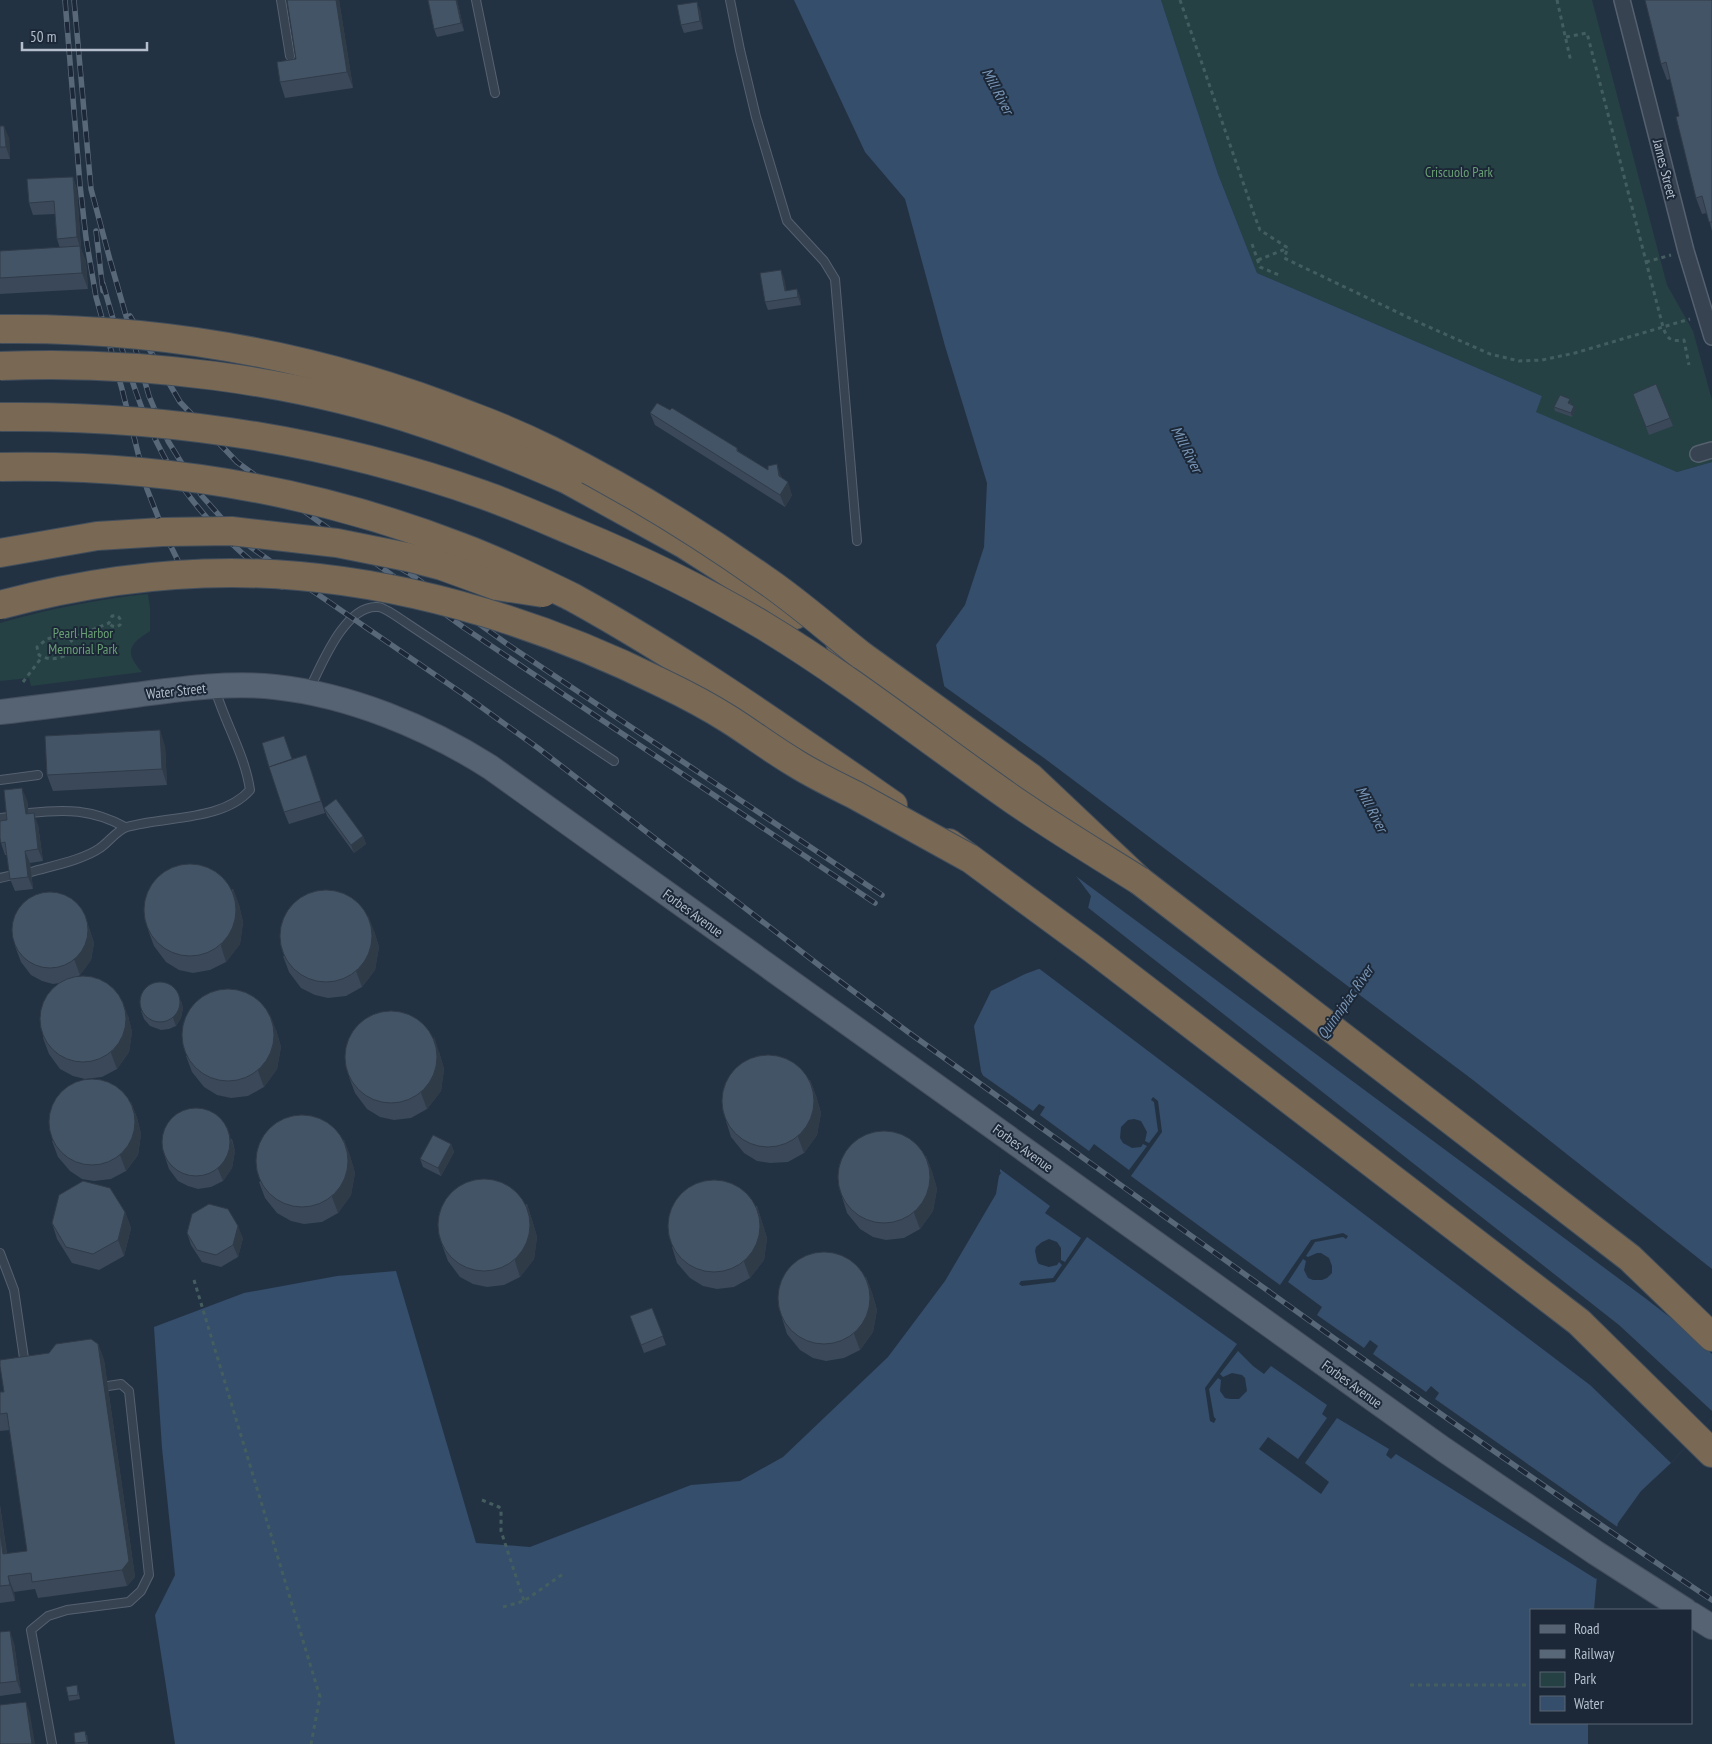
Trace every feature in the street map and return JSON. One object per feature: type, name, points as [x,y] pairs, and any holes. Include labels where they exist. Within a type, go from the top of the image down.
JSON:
[{"type":"highway","points":[[0,329],[76,330],[137,334],[209,343],[258,352],[319,366],[434,401],[548,449],[656,508],[767,580],[861,655],[1030,778],[1140,881]]},
{"type":"highway","points":[[0,366],[132,367],[237,379],[347,401],[422,422],[527,462],[599,496],[684,544],[861,655]]},
{"type":"highway","points":[[0,417],[64,417],[126,420],[246,434],[366,460],[483,495],[540,517],[652,565],[708,594],[762,625],[866,692],[1013,800],[1140,881],[1630,1258],[1712,1336]]},
{"type":"highway","points":[[0,468],[102,468],[154,473],[285,494],[403,527],[461,547],[572,597],[627,627],[797,738],[969,858],[1108,960],[1579,1322],[1712,1453]]},
{"type":"highway","points":[[0,553],[69,540],[131,533],[240,532],[303,538],[372,549],[442,566],[497,586],[572,597]]},
{"type":"highway","points":[[0,605],[42,594],[119,581],[207,574],[252,574],[298,576],[389,589],[472,609],[546,634],[663,683],[728,718],[795,763],[969,858]]},
{"type":"main road","name":"Water Street","points":[[0,712],[215,687],[273,687],[308,692],[351,704]]},
{"type":"main road","name":"Forbes Avenue","points":[[351,704],[382,714],[439,737],[490,767],[1443,1449],[1609,1561],[1684,1609]]},
{"type":"main road","points":[[1692,1615],[1712,1628]]},
{"type":"street","name":"James Street","points":[[1622,0],[1686,251],[1712,337]]},
{"type":"lane","points":[[281,0],[290,56]]},
{"type":"lane","points":[[476,0],[495,93]]},
{"type":"lane","points":[[730,0],[756,117],[787,221],[824,261],[835,279],[857,541]]},
{"type":"lane","points":[[308,692],[337,633],[364,609],[379,606],[614,761]]},
{"type":"lane","points":[[31,872],[68,862],[99,849],[125,828],[214,812],[242,800],[250,790],[249,777],[222,712],[215,687]]},
{"type":"lane","points":[[0,780],[38,776]]},
{"type":"lane","points":[[29,813],[74,811],[96,814],[108,818],[125,828]]},
{"type":"lane","points":[[0,818],[10,817]]},
{"type":"lane","points":[[0,878],[13,875]]},
{"type":"lane","points":[[0,1253],[14,1290],[25,1369]]},
{"type":"lane","points":[[52,1744],[31,1630],[48,1616],[67,1610],[128,1602],[141,1591],[149,1575],[129,1391],[121,1384],[108,1386]]},
{"type":"path","points":[[1180,0],[1260,230],[1288,248]]},
{"type":"path","points":[[1557,0],[1571,62]]},
{"type":"path","points":[[1566,37],[1587,33],[1662,327],[1668,338],[1673,341],[1684,340],[1689,365]]},
{"type":"path","points":[[1252,244],[1260,266],[1279,275]]},
{"type":"path","points":[[1258,260],[1288,248]]},
{"type":"path","points":[[1288,248],[1284,258],[1490,354],[1519,361],[1542,360],[1705,314]]},
{"type":"path","points":[[1646,262],[1686,251]]},
{"type":"path","points":[[70,639],[74,646],[72,652],[53,659],[42,657],[37,652],[37,647],[40,643],[54,637],[70,639],[109,623]]},
{"type":"path","points":[[23,682],[42,657]]},
{"type":"path","points":[[194,1280],[320,1697],[311,1744]]},
{"type":"path","points":[[482,1500],[501,1509],[501,1530],[524,1601]]},
{"type":"path","points":[[502,1607],[524,1601],[562,1574]]},
{"type":"path","points":[[1410,1685],[1530,1685]]},
{"type":"green space","name":"Criscuolo Park","points":[[1161,0],[1592,0],[1667,285],[1693,331],[1712,400],[1712,462],[1677,472],[1535,412],[1542,396],[1257,273],[1218,174]]},
{"type":"green space","name":"Pearl Harbor Memorial Park","points":[[148,594],[150,631],[137,640],[131,649],[133,659],[142,672],[31,686],[29,678],[0,681],[0,623],[74,605]]},
{"type":"water","points":[[794,0],[1161,0],[1218,174],[1257,273],[1542,396],[1536,412],[1677,472],[1712,462],[1712,1418],[1671,1463],[1641,1491],[1618,1523],[1609,1561],[1597,1575],[1594,1609],[1530,1609],[1530,1724],[1588,1724],[1588,1744],[175,1744],[155,1615],[175,1575],[162,1448],[154,1327],[244,1293],[337,1276],[396,1271],[476,1543],[530,1547],[691,1485],[740,1481],[783,1457],[888,1357],[945,1281],[996,1194],[1006,1133],[981,1071],[974,1026],[991,991],[1025,974],[1055,963],[1083,929],[1091,896],[948,705],[936,645],[965,605],[984,547],[987,483],[945,346],[905,199],[865,152]]},
{"type":"pier","points":[[941,684],[1044,758],[1473,1080],[1712,1269],[1712,1354],[1689,1332],[1645,1298],[1069,871],[946,707]]},
{"type":"pier","points":[[1086,906],[1619,1325],[1712,1411],[1712,1418],[1671,1463],[1590,1385],[1037,967],[1053,961],[1081,928]]},
{"type":"pier","points":[[978,1072],[1033,1111],[1039,1104],[1045,1107],[1040,1115],[1089,1151],[1094,1144],[1129,1170],[1147,1146],[1143,1144],[1141,1147],[1132,1148],[1123,1143],[1120,1138],[1121,1127],[1128,1120],[1141,1121],[1147,1132],[1145,1141],[1149,1143],[1158,1131],[1154,1102],[1151,1100],[1153,1097],[1158,1101],[1162,1132],[1131,1176],[1280,1285],[1311,1240],[1343,1233],[1348,1236],[1346,1239],[1343,1237],[1315,1242],[1306,1256],[1321,1253],[1329,1258],[1332,1273],[1327,1278],[1313,1280],[1308,1278],[1304,1270],[1306,1261],[1303,1259],[1288,1282],[1322,1307],[1317,1315],[1364,1348],[1370,1340],[1378,1346],[1373,1354],[1426,1392],[1431,1386],[1439,1393],[1435,1399],[1619,1528],[1613,1556],[1596,1579],[1396,1454],[1391,1459],[1386,1455],[1389,1449],[1337,1418],[1305,1463],[1329,1482],[1321,1494],[1259,1449],[1268,1437],[1298,1459],[1327,1418],[1322,1414],[1327,1405],[1271,1366],[1264,1374],[1238,1351],[1220,1374],[1223,1377],[1232,1373],[1242,1375],[1245,1378],[1247,1391],[1239,1399],[1225,1398],[1220,1391],[1221,1380],[1218,1378],[1209,1389],[1216,1419],[1214,1423],[1210,1421],[1205,1388],[1237,1344],[1087,1237],[1055,1282],[1022,1286],[1019,1284],[1021,1281],[1053,1278],[1062,1265],[1059,1262],[1057,1265],[1049,1267],[1039,1264],[1035,1251],[1036,1247],[1042,1242],[1049,1239],[1057,1242],[1061,1248],[1061,1260],[1065,1262],[1081,1238],[1045,1213],[1050,1206],[1000,1169],[1001,1173],[996,1180],[1003,1133]]},
{"type":"building","points":[[287,0],[336,0],[347,72],[280,82],[277,62],[296,59]]},
{"type":"building","points":[[428,0],[456,0],[461,23],[434,29]]},
{"type":"building","points":[[1645,0],[1712,0],[1712,222],[1709,222],[1702,196],[1696,198],[1676,117],[1679,116],[1666,62],[1661,64]]},
{"type":"building","points":[[697,2],[700,21],[681,25],[677,5]]},
{"type":"building","points":[[0,126],[4,126],[6,147],[0,147]]},
{"type":"building","points":[[73,177],[77,237],[57,239],[54,201],[29,203],[27,179]]},
{"type":"building","points":[[80,246],[82,273],[0,278],[0,251]]},
{"type":"building","points":[[781,270],[785,291],[797,289],[798,297],[765,302],[760,273]]},
{"type":"building","points":[[1656,384],[1670,418],[1646,427],[1633,394]]},
{"type":"building","points":[[1560,395],[1570,399],[1568,403],[1574,406],[1571,413],[1554,407]]},
{"type":"building","points":[[657,403],[670,410],[672,408],[737,448],[737,451],[768,470],[768,466],[777,464],[779,476],[788,482],[780,495],[650,413]]},
{"type":"building","points":[[160,730],[162,769],[47,775],[45,736]]},
{"type":"building","points":[[284,736],[292,759],[269,767],[262,743]]},
{"type":"building","points":[[306,755],[321,801],[284,812],[269,767]]},
{"type":"building","points":[[22,788],[26,814],[34,813],[38,849],[25,851],[28,877],[10,879],[5,842],[1,843],[0,838],[0,821],[7,820],[4,790]]},
{"type":"building","points":[[336,799],[363,836],[351,845],[324,808]]},
{"type":"building","points":[[181,864],[199,864],[216,871],[229,884],[236,901],[236,919],[229,936],[216,949],[199,956],[181,956],[164,949],[151,936],[144,919],[144,901],[151,884],[164,871]]},
{"type":"building","points":[[317,890],[335,890],[352,897],[365,910],[372,927],[372,945],[365,962],[352,975],[335,982],[317,982],[300,975],[287,962],[280,945],[280,927],[287,910],[300,897]]},
{"type":"building","points":[[50,892],[64,895],[77,903],[85,916],[88,930],[85,944],[77,957],[64,965],[50,968],[36,965],[23,957],[15,944],[12,930],[15,916],[23,903],[36,895]]},
{"type":"building","points":[[83,976],[100,979],[114,988],[123,1002],[126,1019],[123,1036],[114,1050],[100,1059],[83,1062],[66,1059],[52,1050],[43,1036],[40,1019],[43,1002],[52,988],[66,979]]},
{"type":"building","points":[[156,982],[164,982],[171,985],[177,991],[180,1002],[177,1013],[171,1019],[164,1022],[156,1022],[149,1019],[143,1013],[140,1006],[140,998],[143,991],[149,985]]},
{"type":"building","points":[[219,989],[237,989],[254,996],[267,1009],[274,1026],[274,1044],[267,1061],[254,1074],[237,1081],[219,1081],[202,1074],[189,1061],[182,1044],[182,1026],[189,1009],[202,996]]},
{"type":"building","points":[[382,1011],[400,1011],[417,1018],[430,1031],[437,1048],[437,1066],[430,1083],[417,1096],[400,1103],[382,1103],[365,1096],[352,1083],[345,1066],[345,1048],[352,1031],[365,1018]]},
{"type":"building","points":[[759,1055],[777,1055],[794,1062],[807,1075],[814,1092],[814,1110],[807,1127],[794,1140],[777,1147],[759,1147],[742,1140],[729,1127],[722,1110],[722,1092],[729,1075],[742,1062]]},
{"type":"building","points":[[92,1079],[109,1082],[123,1091],[132,1105],[135,1122],[132,1139],[123,1153],[109,1162],[92,1165],[75,1162],[61,1153],[52,1139],[49,1122],[52,1105],[61,1091],[75,1082]]},
{"type":"building","points":[[203,1108],[215,1114],[224,1123],[230,1135],[228,1155],[220,1166],[203,1176],[189,1176],[172,1166],[164,1155],[162,1135],[172,1118],[183,1110]]},
{"type":"building","points":[[293,1115],[311,1115],[328,1122],[341,1135],[348,1152],[348,1170],[341,1187],[328,1200],[311,1207],[293,1207],[276,1200],[263,1187],[256,1170],[256,1152],[263,1135],[276,1122]]},
{"type":"building","points":[[875,1131],[893,1131],[910,1138],[923,1151],[930,1168],[930,1186],[923,1203],[910,1216],[893,1223],[875,1223],[858,1216],[845,1203],[838,1186],[838,1168],[845,1151],[858,1138]]},
{"type":"building","points":[[433,1135],[451,1144],[438,1168],[420,1159]]},
{"type":"building","points":[[475,1179],[493,1179],[510,1186],[523,1199],[530,1216],[530,1234],[523,1251],[510,1264],[493,1271],[475,1271],[458,1264],[445,1251],[438,1234],[438,1216],[445,1199],[458,1186]]},
{"type":"building","points":[[705,1180],[723,1180],[740,1187],[753,1200],[760,1217],[760,1235],[753,1252],[740,1265],[723,1272],[705,1272],[688,1265],[675,1252],[668,1235],[668,1217],[675,1200],[688,1187]]},
{"type":"building","points":[[83,1181],[110,1188],[125,1212],[118,1240],[93,1254],[66,1247],[52,1223],[59,1195]]},
{"type":"building","points":[[209,1204],[228,1209],[238,1226],[233,1245],[216,1255],[197,1250],[187,1233],[192,1214]]},
{"type":"building","points":[[815,1252],[833,1252],[850,1259],[863,1272],[870,1289],[870,1307],[863,1324],[850,1337],[833,1344],[815,1344],[798,1337],[785,1324],[778,1307],[778,1289],[785,1272],[798,1259]]},
{"type":"building","points":[[652,1308],[663,1336],[641,1345],[630,1316]]},
{"type":"building","points":[[91,1339],[98,1344],[129,1561],[122,1570],[32,1582],[31,1573],[8,1576],[10,1585],[0,1586],[0,1531],[3,1554],[27,1551],[7,1413],[0,1414],[0,1392],[4,1392],[0,1360],[49,1353],[56,1344]]},
{"type":"building","points":[[10,1631],[17,1681],[0,1683],[0,1632]]},
{"type":"building","points":[[77,1685],[78,1695],[68,1696],[66,1687]]},
{"type":"building","points":[[26,1702],[32,1744],[0,1744],[0,1705]]},
{"type":"building","points":[[85,1731],[87,1742],[75,1743],[74,1733]]},
{"type":"railway","points":[[65,0],[80,185],[86,238],[96,297],[122,389],[147,489],[164,532],[180,565]]},
{"type":"railway","points":[[74,0],[91,189],[149,396],[168,441],[202,496],[241,540],[538,748],[908,1032],[1408,1391],[1712,1600]]},
{"type":"railway","points":[[96,231],[103,291]]},
{"type":"railway","points":[[103,284],[140,404],[166,460],[183,487],[220,532],[282,587]]},
{"type":"railway","points":[[130,316],[180,402],[237,462],[463,627],[875,903]]},
{"type":"railway","points":[[361,545],[409,573],[507,644],[882,895]]},
{"type":"water label","name":"Mill River","points":[[998,91]]},
{"type":"water label","name":"Mill River","points":[[1187,449]]},
{"type":"water label","name":"Mill River","points":[[1372,809]]},
{"type":"water label","name":"Quinnipiac River","points":[[1345,1002]]}]
